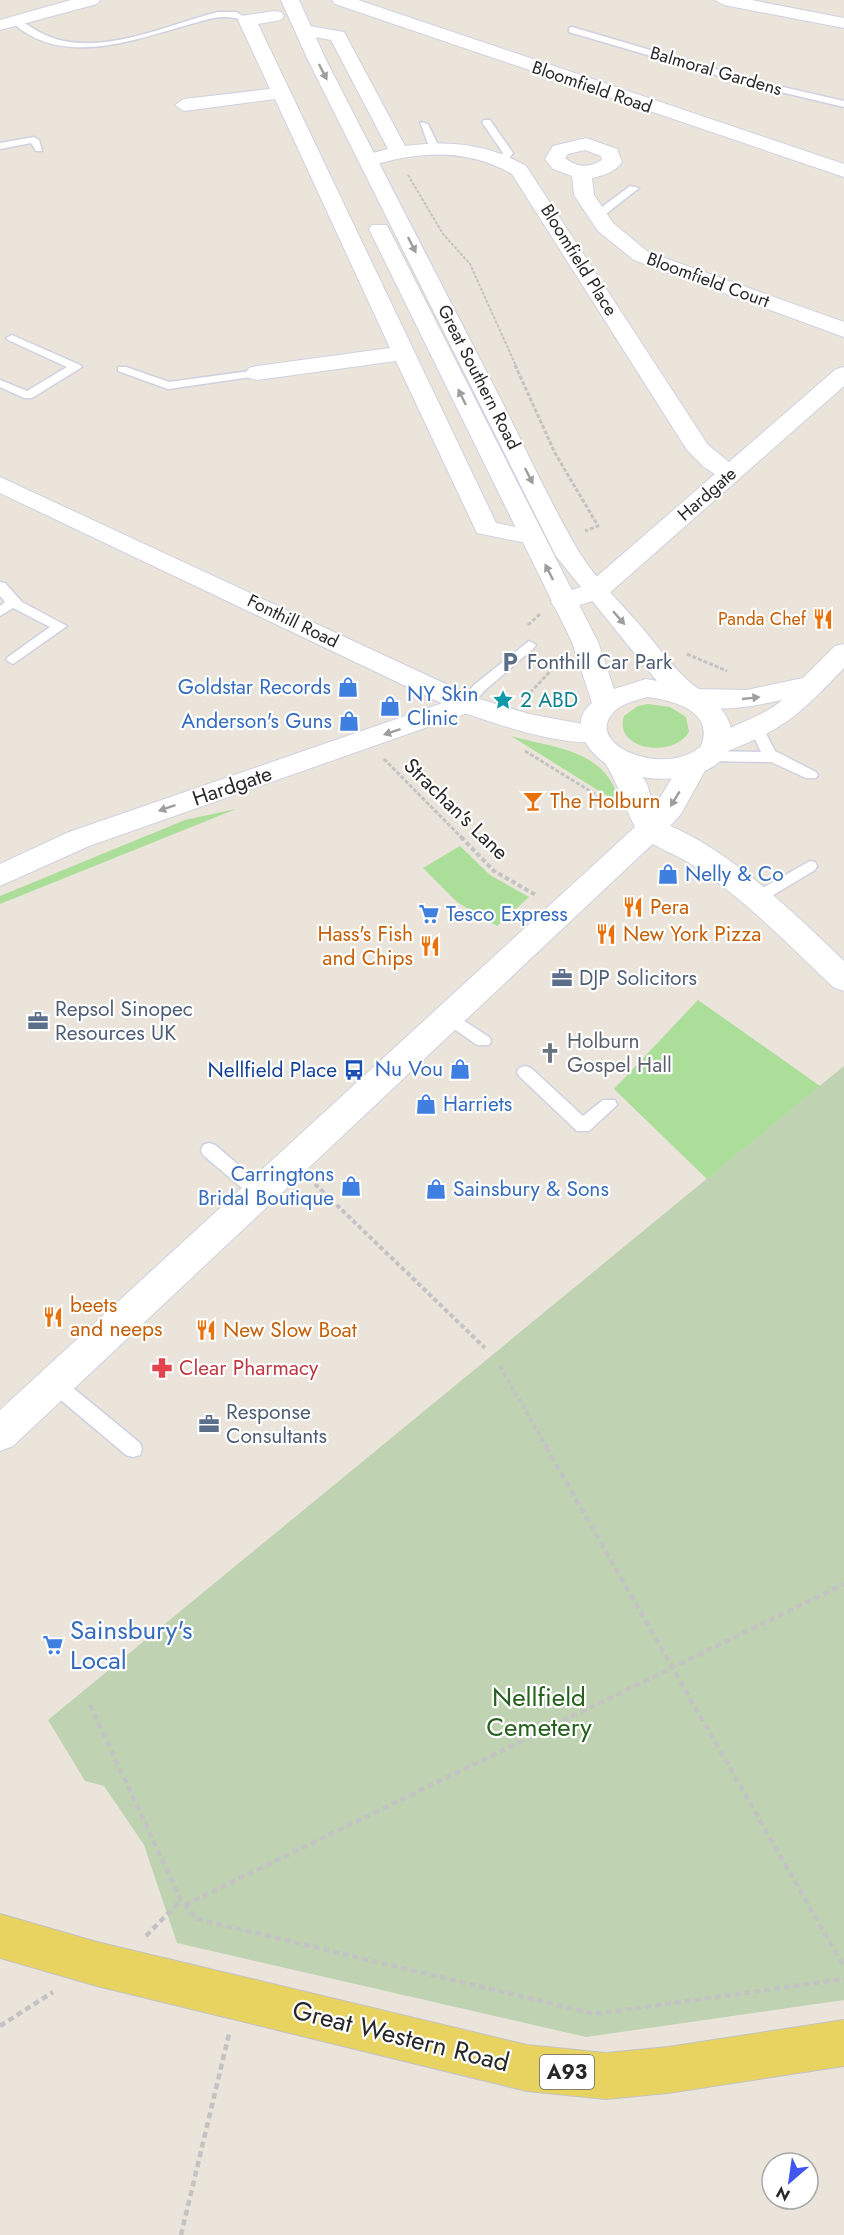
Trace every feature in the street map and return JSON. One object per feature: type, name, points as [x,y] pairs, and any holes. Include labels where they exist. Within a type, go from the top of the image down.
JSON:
[{"type":"main road","name":"Great Western Road","points":[[0,1936],[97,1964],[238,1996],[445,2050],[527,2068],[606,2076],[668,2070],[844,2043]]},
{"type":"street","points":[[7,23],[92,0]]},
{"type":"street","points":[[724,0],[844,23]]},
{"type":"street","points":[[825,20],[836,4]]},
{"type":"street","points":[[399,152],[339,36],[305,8],[247,20],[486,528],[531,537]]},
{"type":"street","name":"Great Southern Road","points":[[305,8],[368,160],[569,556],[672,681],[693,698]]},
{"type":"street","name":"Great Southern Road","points":[[305,8],[531,537],[585,642],[605,702]]},
{"type":"street","name":"Bloomfield Road","points":[[305,8],[841,167]]},
{"type":"street","points":[[183,105],[282,93]]},
{"type":"street","name":"Bloomfield Place","points":[[368,160],[399,152],[469,151],[504,160],[519,170],[529,182],[699,450],[712,462],[731,473]]},
{"type":"street","name":"Bloomfield Court","points":[[582,172],[581,186],[584,195],[605,227],[641,256],[844,330]]},
{"type":"street","points":[[257,374],[402,353]]},
{"type":"street","name":"Hardgate","points":[[564,602],[596,591],[844,374]]},
{"type":"street","name":"Fonthill Road","points":[[0,484],[466,704],[507,720],[545,728],[594,734]]},
{"type":"street","points":[[0,1434],[261,1194],[651,829],[671,807],[706,755],[719,732],[716,719],[707,707],[693,698],[671,690],[646,688],[623,693],[605,702],[594,717],[594,734],[604,751],[618,761],[636,768],[656,771],[676,770],[706,755],[757,729],[788,710],[808,686],[844,652]]},
{"type":"street","points":[[693,698],[747,699],[808,686]]},
{"type":"street","name":"Hardgate","points":[[0,876],[79,839],[466,704]]},
{"type":"street","points":[[618,761],[633,784],[636,803],[651,829],[676,840],[755,899],[844,979]]},
{"type":"lane","points":[[7,23],[40,38],[95,47],[218,15],[236,15],[247,20]]},
{"type":"lane","name":"Balmoral Gardens","points":[[572,30],[750,82],[844,104]]},
{"type":"lane","points":[[487,122],[508,153],[504,160]]},
{"type":"lane","points":[[423,124],[435,150]]},
{"type":"lane","points":[[0,146],[34,140],[39,148]]},
{"type":"lane","points":[[598,215],[634,188]]},
{"type":"lane","points":[[0,384],[28,396],[76,368],[12,338]]},
{"type":"lane","points":[[122,369],[168,386],[257,374]]},
{"type":"lane","points":[[0,586],[3,594],[13,602],[60,626],[13,660]]},
{"type":"lane","points":[[0,612],[13,602]]},
{"type":"lane","points":[[466,704],[479,688],[529,645]]},
{"type":"lane","points":[[757,729],[760,743],[771,757]]},
{"type":"lane","points":[[706,755],[771,757],[811,775]]},
{"type":"lane","points":[[755,899],[810,866]]},
{"type":"lane","points":[[449,1017],[483,1041]]},
{"type":"lane","points":[[525,1072],[584,1126],[609,1104]]},
{"type":"lane","points":[[209,1150],[261,1194]]},
{"type":"lane","points":[[55,1384],[133,1449]]},
{"type":"path","points":[[399,152],[402,163],[443,234],[470,264],[555,453],[598,526],[593,530],[558,534]]},
{"type":"path","points":[[680,651],[734,673]]},
{"type":"path","points":[[522,702],[534,686],[566,654]]},
{"type":"path","name":"Strachan's Lane","points":[[366,740],[494,871],[563,910]]},
{"type":"path","points":[[516,746],[608,803]]},
{"type":"path","points":[[291,1166],[325,1192],[485,1348]]},
{"type":"path","points":[[500,1366],[844,1967]]},
{"type":"path","points":[[185,1905],[844,1584]]},
{"type":"path","points":[[90,1705],[185,1905],[197,1919],[595,2014],[844,1978]]},
{"type":"path","points":[[0,2026],[97,1964]]},
{"type":"path","points":[[181,2235],[238,1996]]},
{"type":"green space","points":[[648,704],[670,707],[686,717],[689,732],[671,746],[659,748],[646,747],[627,737],[623,728],[624,716],[638,706]]},
{"type":"green space","points":[[511,736],[578,754],[592,762],[604,772],[620,804]]},
{"type":"green space","points":[[236,809],[0,904],[0,896],[185,820]]},
{"type":"green space","points":[[460,846],[490,875],[529,897],[497,926],[457,902],[423,868]]},
{"type":"green space","points":[[698,1000],[820,1086],[707,1179],[614,1089]]},
{"type":"green space","name":"Nellfield Cemetery","points":[[844,1066],[844,2000],[586,2037],[177,1943],[144,1845],[104,1786],[85,1781],[48,1720]]},
{"type":"place","name":"Panda Chef","points":[[823,619]]},
{"type":"place","name":"Fonthill Car Park","points":[[510,662]]},
{"type":"place","name":"Goldstar Records","points":[[348,687]]},
{"type":"place","name":"2 ABD","points":[[503,700]]},
{"type":"place","name":"NY Skin Clinic","points":[[390,706]]},
{"type":"place","name":"Anderson's Guns","points":[[349,721]]},
{"type":"place","name":"The Holburn","points":[[533,801]]},
{"type":"place","name":"Nelly & Co","points":[[668,874]]},
{"type":"place","name":"Pera","points":[[633,907]]},
{"type":"place","name":"Tesco Express","points":[[429,914]]},
{"type":"place","name":"New York Pizza","points":[[606,934]]},
{"type":"place","name":"Hass's Fish and Chips","points":[[430,946]]},
{"type":"place","name":"DJP Solicitors","points":[[562,978]]},
{"type":"place","name":"Repsol Sinopec Resources UK","points":[[38,1021]]},
{"type":"place","name":"Holburn Gospel Hall","points":[[550,1053]]},
{"type":"place","name":"Nu Vou","points":[[460,1069]]},
{"type":"place","name":"Nellfield Place","points":[[354,1070]]},
{"type":"place","name":"Harriets","points":[[426,1104]]},
{"type":"place","name":"Carringtons Bridal Boutique","points":[[351,1186]]},
{"type":"place","name":"Sainsbury & Sons","points":[[436,1189]]},
{"type":"place","name":"beets and neeps","points":[[53,1317]]},
{"type":"place","name":"New Slow Boat","points":[[206,1330]]},
{"type":"place","name":"Clear Pharmacy","points":[[162,1368]]},
{"type":"place","name":"Response Consultants","points":[[209,1424]]},
{"type":"place","name":"Sainsbury's Local","points":[[53,1645]]}]
